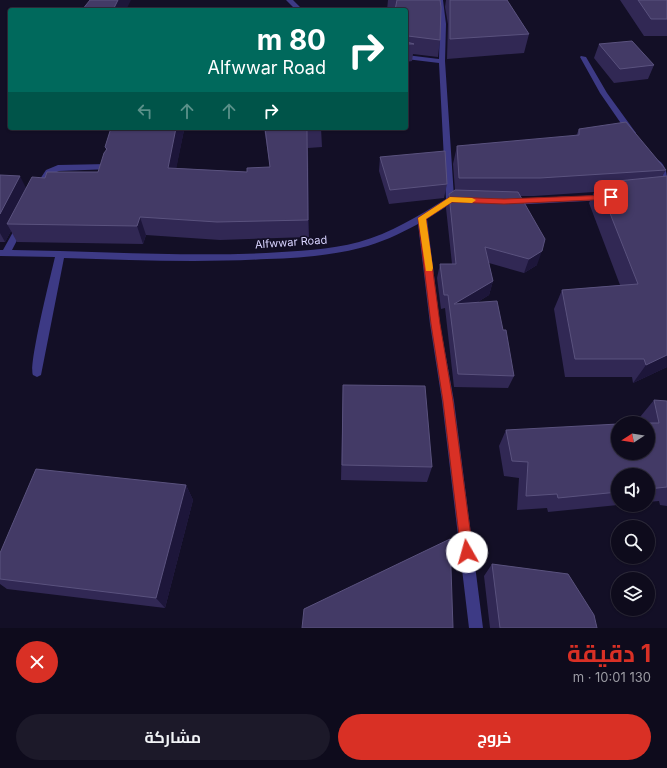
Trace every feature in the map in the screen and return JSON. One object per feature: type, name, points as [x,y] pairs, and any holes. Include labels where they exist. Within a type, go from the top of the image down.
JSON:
[{"type":"street","points":[[289,0],[298,8]]},
{"type":"street","points":[[440,0],[443,24],[442,61],[450,200],[466,200]]},
{"type":"street","points":[[408,57],[442,61]]},
{"type":"street","points":[[582,57],[604,93],[637,139]]},
{"type":"street","points":[[650,155],[667,176]]},
{"type":"street","points":[[39,188],[49,172],[58,168],[108,167]]},
{"type":"street","points":[[504,202],[611,197]]},
{"type":"street","name":"Alfwwar Road","points":[[3,253],[170,258],[248,257],[321,253],[360,245],[390,235],[422,218],[450,200]]},
{"type":"street","points":[[3,253],[26,214]]},
{"type":"street","points":[[422,218],[448,401],[476,628]]},
{"type":"street","points":[[37,372],[39,354],[60,254]]},
{"type":"building","points":[[90,0],[118,0],[114,8],[84,8]]},
{"type":"building","points":[[397,0],[440,0],[440,40],[408,36],[408,8],[395,8]]},
{"type":"building","points":[[450,0],[507,0],[529,34],[450,39]]},
{"type":"building","points":[[638,0],[667,0],[667,19],[651,19]]},
{"type":"building","points":[[632,41],[654,65],[620,69],[599,44]]},
{"type":"building","points":[[626,122],[666,170],[540,178],[459,178],[457,146],[579,135],[579,129]]},
{"type":"building","points":[[110,130],[176,130],[168,168],[247,172],[247,168],[270,167],[265,130],[307,130],[308,220],[217,222],[140,217],[137,226],[7,224],[32,177],[45,178],[47,172],[98,172],[104,153],[107,149],[105,147]]},
{"type":"building","points":[[445,151],[447,184],[390,190],[380,157]]},
{"type":"building","points":[[0,175],[20,176],[0,214]]},
{"type":"building","points":[[667,176],[667,355],[646,365],[644,359],[575,359],[562,290],[638,284],[598,183]]},
{"type":"building","points":[[455,190],[518,192],[545,239],[542,251],[529,259],[485,247],[493,281],[454,304],[497,301],[503,330],[506,330],[514,376],[458,374],[448,295],[444,295],[440,264],[456,264],[449,194]]},
{"type":"building","points":[[343,385],[425,386],[432,467],[342,465]]},
{"type":"building","points":[[654,400],[667,401],[667,487],[655,488],[655,468],[611,468],[611,493],[558,498],[557,494],[526,496],[528,462],[512,461],[506,430],[611,424],[611,460],[655,460],[655,423],[659,423]]},
{"type":"building","points":[[36,469],[186,485],[156,598],[0,579],[0,553]]},
{"type":"building","points":[[450,539],[453,628],[302,628],[304,609]]},
{"type":"building","points":[[492,564],[568,574],[594,615],[597,628],[500,628]]},
{"type":"slow traffic","points":[[429,268],[422,218],[450,200],[472,200]]},
{"type":"route","points":[[467,552],[448,401],[422,218],[450,200],[504,202],[611,197]]}]
